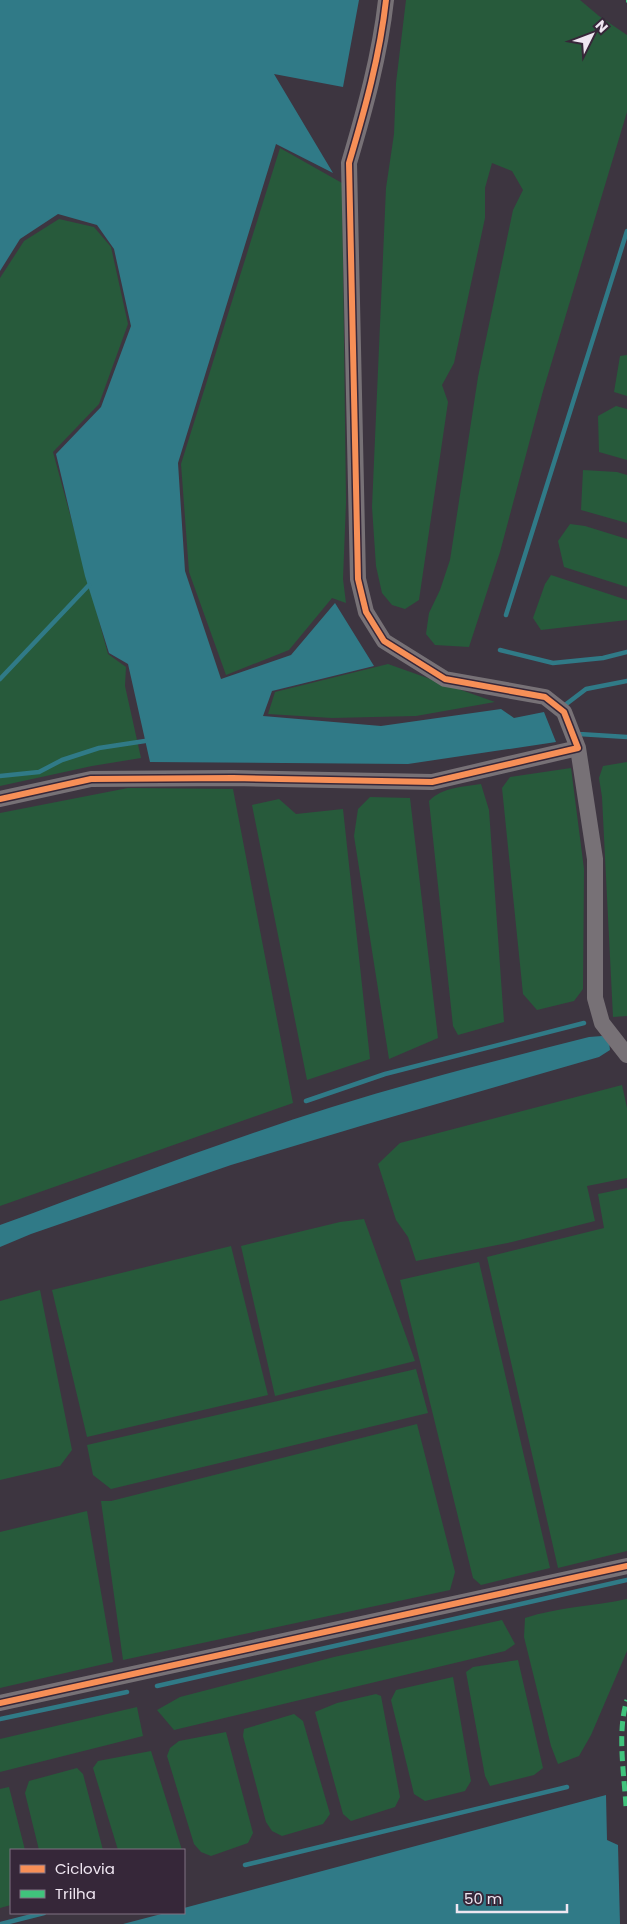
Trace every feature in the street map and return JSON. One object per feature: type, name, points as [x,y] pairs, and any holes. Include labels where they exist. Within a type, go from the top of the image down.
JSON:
[{"type":"street","points":[[386,0],[383,30],[349,163],[358,579],[366,612],[384,641],[445,679],[545,697],[564,712],[578,748],[595,859],[595,998],[602,1023],[627,1055]]},
{"type":"street","points":[[0,799],[91,779],[233,778],[432,782],[578,748]]},
{"type":"street","points":[[0,1703],[627,1566]]},
{"type":"green space","points":[[406,0],[580,0],[627,35],[627,112],[543,391],[500,552],[469,647],[435,645],[426,634],[429,613],[440,590],[450,560],[478,377],[513,210],[523,190],[512,171],[492,163],[485,188],[485,218],[454,363],[442,385],[448,402],[419,600],[405,609],[392,605],[382,593],[376,566],[372,507],[386,188],[394,134],[396,83]]},
{"type":"green space","points":[[280,148],[342,183],[346,502],[343,579],[346,603],[332,598],[289,650],[226,675],[189,572],[181,464]]},
{"type":"green space","points":[[59,219],[94,227],[111,247],[128,324],[99,404],[53,452],[108,654],[126,667],[125,686],[141,758],[92,766],[0,786],[0,278],[24,241]]},
{"type":"green space","points":[[627,355],[627,396],[614,392],[620,356]]},
{"type":"green space","points":[[616,406],[627,409],[627,460],[599,452],[598,416]]},
{"type":"green space","points":[[583,470],[617,472],[627,475],[627,523],[581,510]]},
{"type":"green space","points":[[570,524],[585,526],[627,539],[627,587],[564,567],[558,541]]},
{"type":"green space","points":[[551,575],[627,600],[627,620],[541,630],[533,618],[545,584]]},
{"type":"green space","points":[[388,664],[495,702],[416,716],[332,718],[268,714],[275,692]]},
{"type":"green space","points":[[627,762],[627,1016],[613,1017],[602,797],[599,778],[603,766]]},
{"type":"green space","points":[[571,768],[584,869],[583,989],[574,1001],[537,1010],[523,994],[502,788],[510,777]]},
{"type":"green space","points":[[481,784],[489,810],[504,1022],[458,1035],[453,1026],[429,801],[434,796],[447,790]]},
{"type":"green space","points":[[128,788],[233,789],[293,1103],[0,1206],[0,813]]},
{"type":"green space","points":[[370,797],[410,798],[438,1038],[389,1059],[354,836],[358,809]]},
{"type":"green space","points":[[279,799],[296,814],[343,809],[370,1059],[307,1080],[252,805]]},
{"type":"green space","points":[[622,1085],[627,1108],[627,1178],[587,1186],[595,1221],[512,1242],[416,1261],[408,1237],[396,1220],[378,1164],[400,1143]]},
{"type":"green space","points":[[627,1188],[627,1551],[558,1568],[487,1257],[604,1228],[598,1194]]},
{"type":"green space","points":[[364,1219],[415,1361],[275,1396],[241,1246],[340,1222]]},
{"type":"green space","points":[[231,1246],[268,1395],[87,1437],[52,1290]]},
{"type":"green space","points":[[479,1262],[550,1568],[481,1585],[473,1578],[400,1280]]},
{"type":"green space","points":[[40,1290],[72,1450],[60,1466],[0,1480],[0,1301]]},
{"type":"green space","points":[[416,1369],[428,1413],[111,1489],[93,1475],[87,1445]]},
{"type":"green space","points":[[417,1424],[455,1572],[450,1590],[123,1660],[101,1501],[111,1501]]},
{"type":"green space","points":[[87,1511],[113,1662],[0,1688],[0,1532]]},
{"type":"green space","points":[[627,1599],[627,1651],[591,1735],[579,1756],[558,1764],[551,1746],[524,1637],[525,1618],[550,1611]]},
{"type":"green space","points":[[502,1620],[515,1644],[505,1651],[174,1730],[157,1710],[180,1697],[334,1657]]},
{"type":"green space","points":[[518,1660],[543,1768],[534,1775],[490,1786],[485,1776],[466,1672],[473,1667]]},
{"type":"green space","points":[[453,1677],[471,1781],[465,1791],[425,1801],[414,1794],[391,1700],[396,1690]]},
{"type":"green space","points":[[376,1694],[381,1696],[400,1797],[395,1807],[351,1821],[343,1814],[315,1712],[337,1703]]},
{"type":"green space","points":[[137,1707],[143,1736],[0,1772],[0,1739]]},
{"type":"green space","points":[[294,1714],[303,1721],[330,1814],[323,1824],[282,1836],[272,1831],[266,1822],[243,1736],[244,1729]]},
{"type":"green space","points":[[226,1732],[253,1833],[248,1843],[211,1856],[201,1852],[194,1844],[167,1756],[170,1748],[179,1741]]},
{"type":"green space","points":[[151,1751],[182,1849],[118,1849],[93,1768],[98,1761]]},
{"type":"green space","points":[[77,1768],[83,1774],[103,1849],[39,1849],[25,1793],[29,1781]]},
{"type":"green space","points":[[9,1787],[25,1849],[10,1849],[10,1905],[0,1908],[0,1789]]},
{"type":"water","points":[[0,0],[359,0],[343,87],[274,74],[333,173],[276,144],[178,463],[185,571],[221,679],[291,655],[335,603],[374,666],[272,691],[263,716],[381,726],[501,709],[514,718],[544,712],[556,742],[408,764],[150,762],[128,664],[109,653],[85,576],[56,454],[101,407],[131,326],[114,249],[97,225],[58,214],[20,239],[0,271]]},
{"type":"water","points":[[602,1036],[609,1042],[610,1050],[599,1057],[231,1165],[31,1234],[0,1247],[0,1225],[165,1164],[364,1097],[589,1037]]},
{"type":"water","points":[[606,1795],[607,1840],[618,1845],[620,1924],[123,1924],[161,1914],[185,1914],[185,1908]]},
{"type":"waterway","points":[[506,615],[627,231]]},
{"type":"waterway","points":[[0,679],[89,585]]},
{"type":"waterway","points":[[500,650],[553,663],[603,658],[627,652]]},
{"type":"waterway","points":[[566,708],[565,705],[586,689],[627,681]]},
{"type":"waterway","points":[[578,733],[627,737]]},
{"type":"waterway","points":[[0,776],[39,772],[62,760],[99,748],[145,741]]},
{"type":"waterway","points":[[306,1101],[385,1074],[584,1023]]},
{"type":"waterway","points":[[157,1686],[627,1580]]},
{"type":"waterway","points":[[0,1719],[127,1692]]},
{"type":"waterway","points":[[245,1865],[567,1787]]},
{"type":"waterway","points":[[1,1924],[40,1914]]},
{"type":"marked path","points":[[626,1806],[622,1725],[627,1700]]},
{"type":"cycle path","points":[[0,799],[91,779],[233,778],[432,782],[578,748],[564,712],[545,697],[445,679],[384,641],[366,612],[358,579],[349,163],[376,62],[386,0]]},
{"type":"cycle path","points":[[0,1703],[627,1566]]}]
